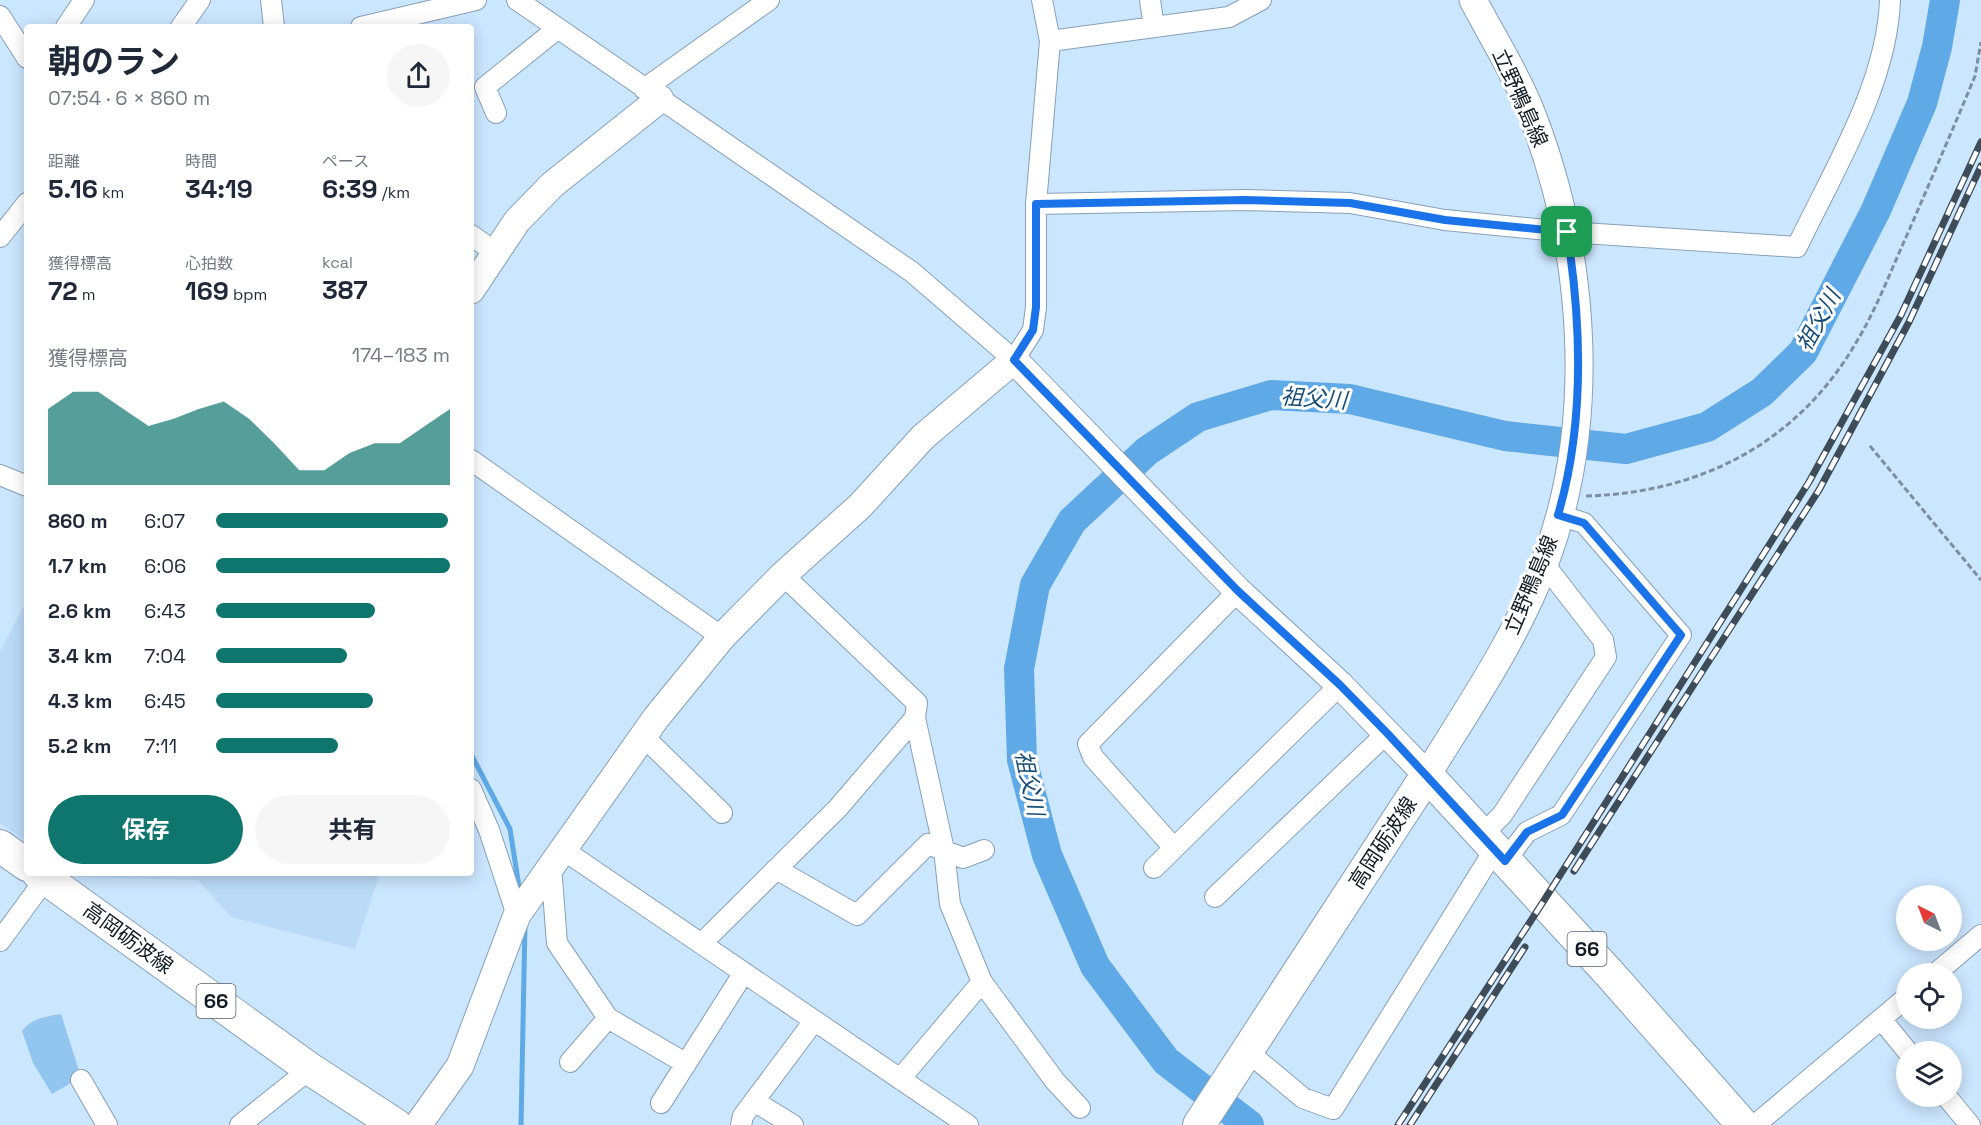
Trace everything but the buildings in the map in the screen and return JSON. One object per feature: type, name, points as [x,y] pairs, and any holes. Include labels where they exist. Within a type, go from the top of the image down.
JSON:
[{"type":"main road","name":"高岡砺波線","points":[[1199,1125],[1427,775],[1609,973],[1743,1125]]},
{"type":"main road","name":"高岡砺波線","points":[[0,846],[24,863]]},
{"type":"main road","name":"高岡砺波線","points":[[43,876],[310,1068],[396,1125]]},
{"type":"street","points":[[68,24],[84,0]]},
{"type":"street","points":[[183,24],[200,0]]},
{"type":"street","points":[[272,0],[274,24]]},
{"type":"street","points":[[374,24],[476,0]]},
{"type":"street","points":[[517,0],[912,272],[1014,360],[1238,591],[1340,685],[1427,775]]},
{"type":"street","points":[[474,285],[517,220],[552,185],[652,94],[769,0]]},
{"type":"street","points":[[418,1125],[460,1066],[517,915],[643,736],[723,637],[783,575],[860,506],[924,437],[1014,360],[1033,330],[1036,307],[1036,204],[1050,41],[1042,0]]},
{"type":"street","points":[[1150,0],[1154,27]]},
{"type":"street","points":[[1050,41],[1229,17],[1261,0]]},
{"type":"street","name":"立野鴨島線","points":[[1427,775],[1498,661],[1544,564],[1563,500],[1576,412],[1579,347],[1575,280],[1567,232],[1554,178],[1532,115],[1473,0]]},
{"type":"street","points":[[1036,204],[1245,200],[1350,203],[1445,220],[1567,232],[1797,247],[1878,74],[1889,25],[1890,0]]},
{"type":"street","points":[[0,16],[24,53]]},
{"type":"street","points":[[496,113],[484,87],[557,29]]},
{"type":"street","points":[[0,237],[24,207]]},
{"type":"street","points":[[474,462],[723,637]]},
{"type":"street","points":[[0,475],[24,485]]},
{"type":"street","points":[[1494,848],[1562,815],[1681,635],[1563,500]]},
{"type":"street","points":[[1241,1062],[1302,1098],[1333,1109],[1494,848],[1502,815],[1606,657],[1604,640],[1544,564]]},
{"type":"street","points":[[783,575],[917,702],[915,718],[944,850],[950,904],[982,982],[1055,1081],[1080,1108]]},
{"type":"street","points":[[1174,848],[1093,757],[1088,744],[1238,591]]},
{"type":"street","points":[[1154,868],[1340,685]]},
{"type":"street","points":[[702,943],[838,808],[915,718]]},
{"type":"street","points":[[1215,897],[1387,733]]},
{"type":"street","points":[[643,736],[722,813]]},
{"type":"street","points":[[474,796],[489,830],[517,915]]},
{"type":"street","points":[[776,869],[857,915],[928,844],[963,858],[984,850]]},
{"type":"street","points":[[556,858],[702,943],[743,974],[968,1125]]},
{"type":"street","points":[[556,858],[557,943],[609,1018],[685,1063]]},
{"type":"street","points":[[0,941],[35,876]]},
{"type":"street","points":[[1948,963],[1981,935]]},
{"type":"street","points":[[661,1103],[743,974]]},
{"type":"street","points":[[900,1079],[982,982]]},
{"type":"street","points":[[1755,1125],[1896,1006]]},
{"type":"street","points":[[570,1062],[609,1018]]},
{"type":"street","points":[[1881,1019],[1899,1041]]},
{"type":"street","points":[[741,1125],[743,1116],[814,1021]]},
{"type":"street","points":[[240,1125],[310,1068]]},
{"type":"street","points":[[81,1080],[108,1125]]},
{"type":"street","points":[[754,1101],[793,1125]]},
{"type":"street","points":[[1955,1107],[1970,1125]]},
{"type":"path","points":[[1563,500],[1649,489],[1704,476],[1752,452],[1796,418],[1832,377],[1857,342],[1878,300],[1970,87],[1981,42]]},
{"type":"path","points":[[1870,446],[1981,580]]},
{"type":"shaded area","points":[[24,606],[24,840],[0,823],[0,652]]},
{"type":"shaded area","points":[[76,876],[379,876],[355,949],[231,917],[198,880]]},
{"type":"shaded area","points":[[61,1014],[81,1077],[52,1094],[33,1063],[22,1031],[34,1021]]},
{"type":"waterway","name":"祖父川","points":[[1249,1125],[1166,1061],[1095,966],[1047,855],[1022,760],[1019,669],[1035,585],[1072,521],[1147,451],[1198,417],[1271,395],[1350,399],[1505,436],[1626,449],[1707,427],[1762,392],[1803,352],[1876,210],[1922,103],[1937,47],[1945,0]]},
{"type":"waterway","points":[[474,760],[510,829],[520,893]]},
{"type":"waterway","points":[[521,1125],[525,923]]},
{"type":"railway","points":[[1398,1125],[1543,902],[1809,482],[1901,315],[1981,142]]},
{"type":"railway","points":[[1574,871],[1819,490],[1909,322],[1981,166]]},
{"type":"railway","points":[[1410,1125],[1525,947]]},
{"type":"route","points":[[1245,200],[1350,203],[1445,220],[1567,232],[1575,280],[1579,347],[1576,412],[1566,489],[1558,515],[1584,523],[1681,635],[1562,815],[1527,832],[1505,861],[1427,775],[1340,685],[1266,619],[1041,385],[1014,360],[1033,330],[1036,307],[1036,204],[1245,200]]}]
